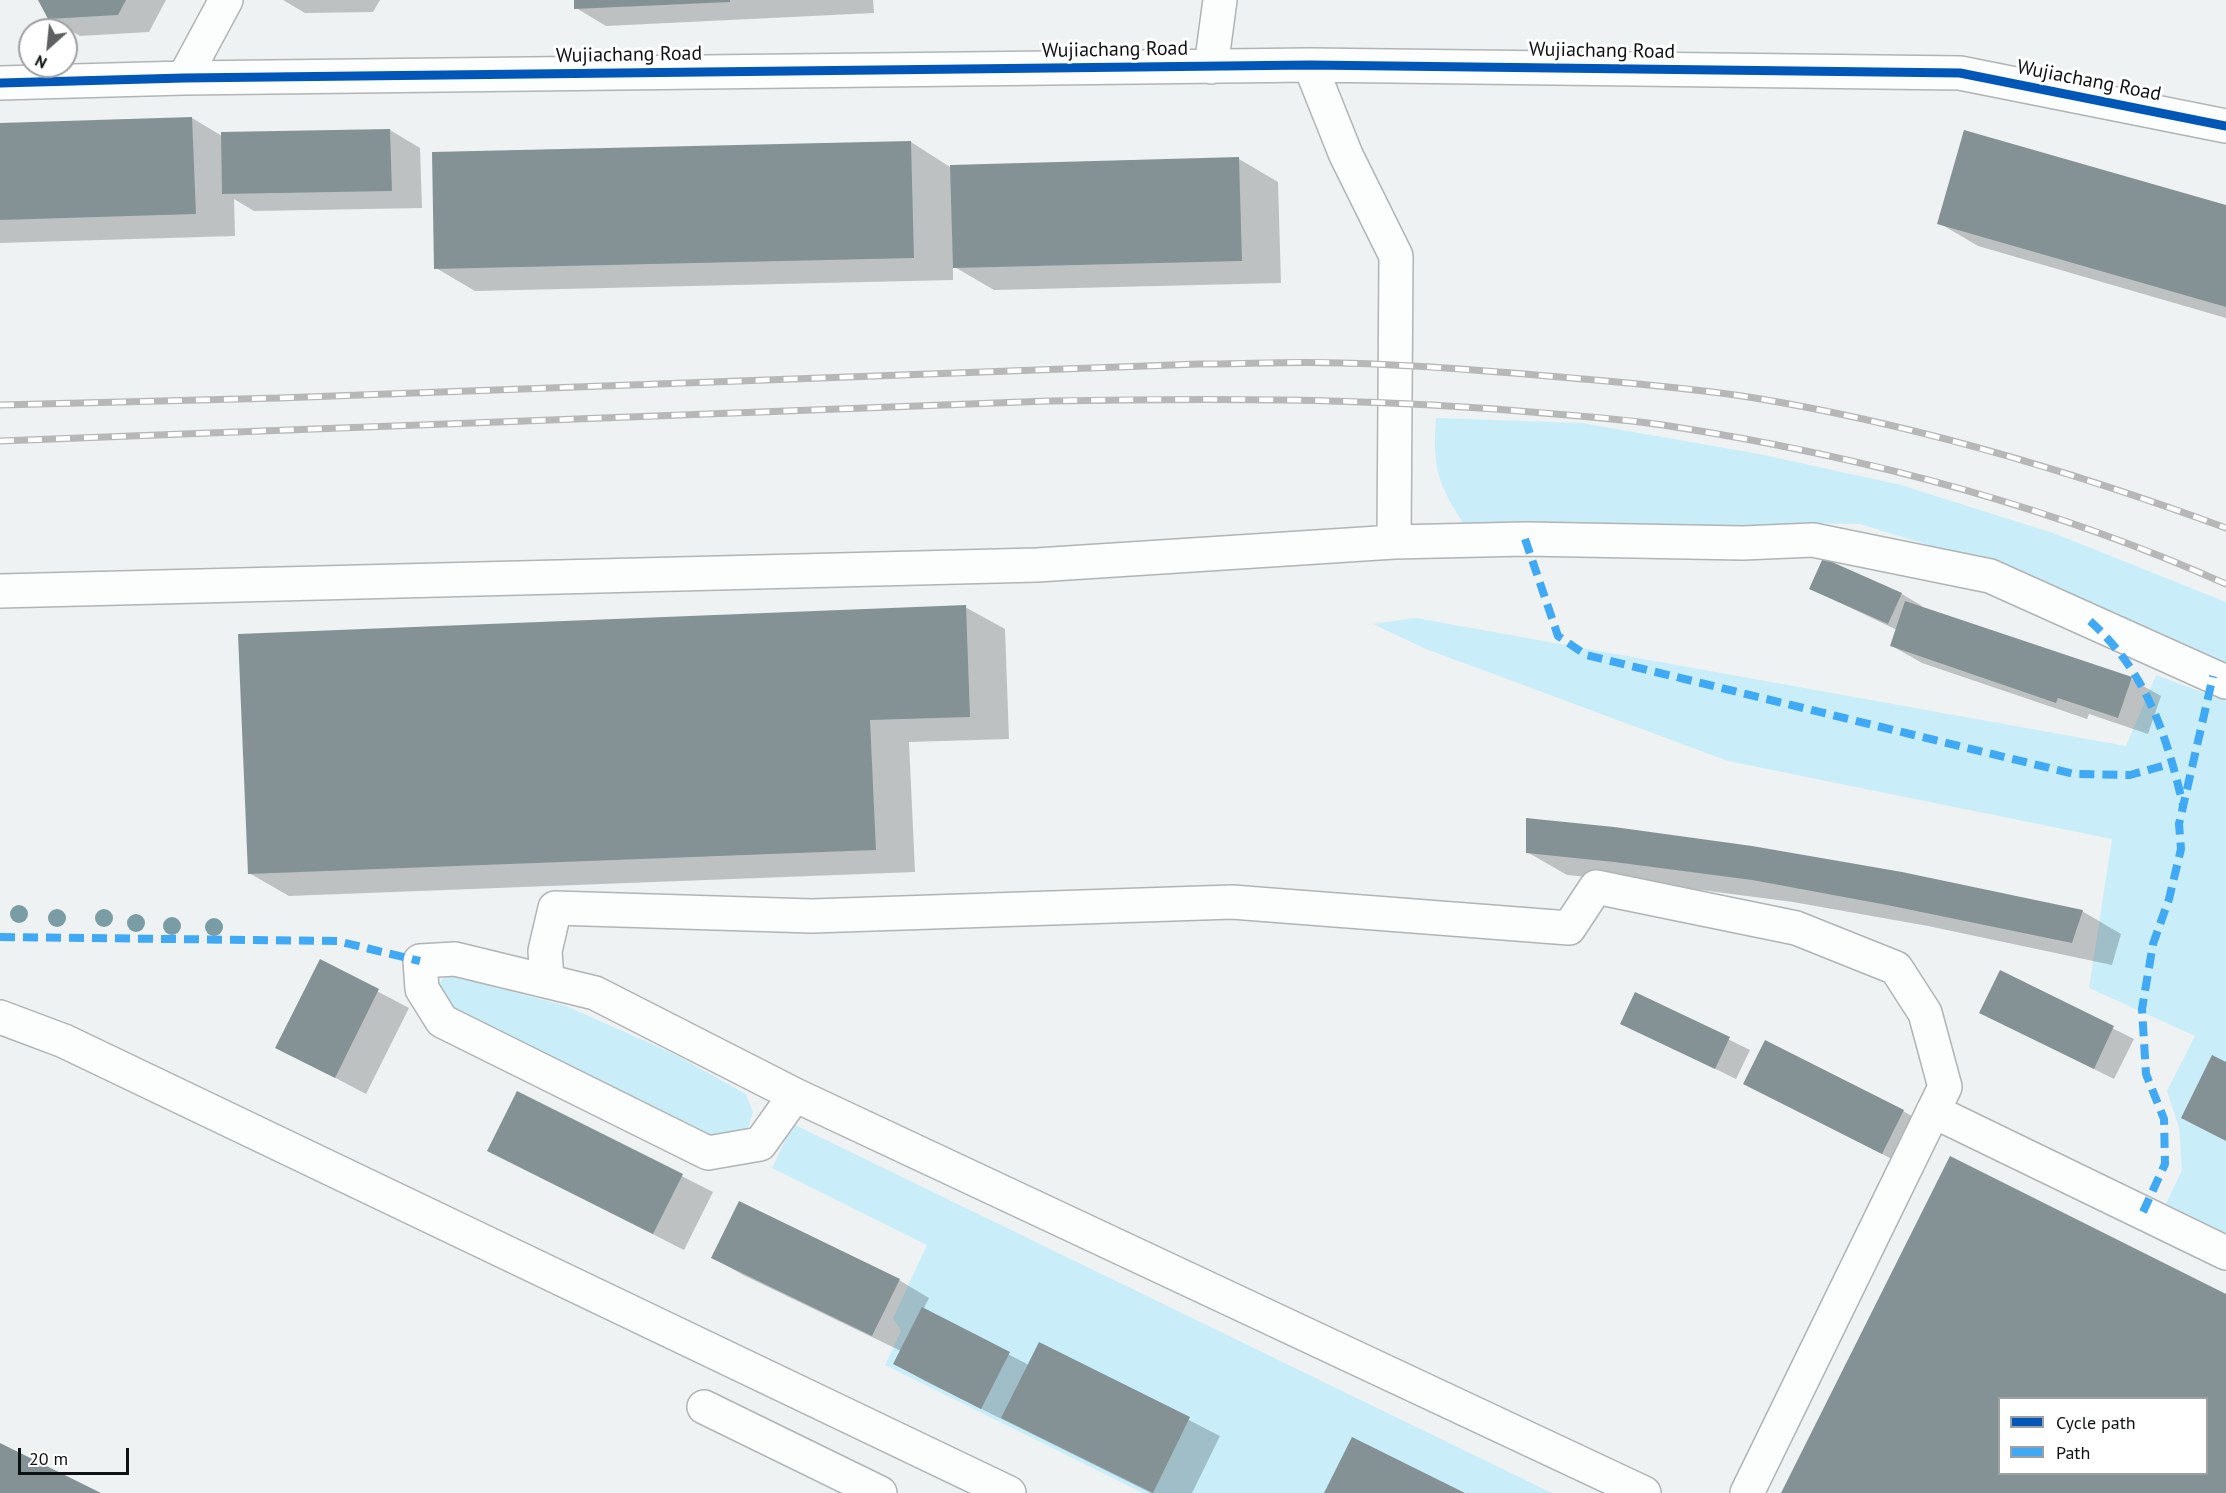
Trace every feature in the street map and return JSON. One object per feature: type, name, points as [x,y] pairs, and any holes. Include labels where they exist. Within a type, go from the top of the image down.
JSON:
[{"type":"street","points":[[184,78],[226,0]]},
{"type":"street","points":[[1210,67],[1220,0]]},
{"type":"street","points":[[1310,65],[1346,155],[1396,256],[1395,542]]},
{"type":"street","name":"Wujiachang Road","points":[[0,83],[184,78],[1310,65],[1960,73],[2226,126]]},
{"type":"street","points":[[0,591],[1037,565],[1395,542],[1525,539],[1743,543],[1813,540],[1990,576],[2226,682]]},
{"type":"street","points":[[547,979],[545,951],[555,908],[812,916],[1232,902],[1569,928],[1596,887],[1796,928],[1896,968],[1925,1013],[1945,1087],[1747,1493]]},
{"type":"street","points":[[795,1095],[760,1144],[708,1153],[442,1021],[422,989],[420,961],[455,959],[547,979],[595,993],[795,1095],[1644,1493]]},
{"type":"street","points":[[0,1017],[64,1041],[1009,1493]]},
{"type":"street","points":[[1934,1111],[2226,1253]]},
{"type":"street","points":[[704,1407],[880,1493]]},
{"type":"shaded area","points":[[1436,418],[1582,423],[1759,454],[1901,485],[2056,534],[2226,602],[2226,668],[1954,553],[1860,524],[1795,523],[1744,530],[1465,526],[1443,487],[1439,475],[1435,450]]},
{"type":"shaded area","points":[[1416,618],[2126,746],[2156,675],[2226,701],[2226,1233],[2166,1204],[2182,1170],[2179,1127],[2167,1091],[2195,1036],[2089,988],[2112,839],[1728,761],[1426,649],[1373,624]]},
{"type":"shaded area","points":[[447,974],[566,1006],[672,1053],[746,1094],[753,1112],[746,1135],[716,1143],[441,1003],[440,982]]},
{"type":"shaded area","points":[[793,1124],[1552,1493],[1143,1493],[885,1365],[901,1331],[893,1318],[927,1245],[772,1168]]},
{"type":"building","points":[[38,0],[126,0],[118,15],[47,18]]},
{"type":"building","points":[[574,0],[730,0],[730,2],[574,9]]},
{"type":"building","points":[[192,117],[196,214],[0,220],[0,123]]},
{"type":"building","points":[[390,129],[392,191],[222,194],[221,132]]},
{"type":"building","points":[[1964,130],[2226,205],[2226,307],[1937,224]]},
{"type":"building","points":[[911,141],[914,258],[434,269],[432,152]]},
{"type":"building","points":[[1239,157],[1242,261],[953,268],[950,165]]},
{"type":"building","points":[[1823,558],[1902,593],[1888,624],[1809,589]]},
{"type":"building","points":[[1905,601],[2132,677],[2118,718],[2058,698],[2056,703],[1890,646]]},
{"type":"building","points":[[966,605],[970,717],[870,720],[876,850],[248,874],[238,634]]},
{"type":"building","points":[[1526,818],[1614,827],[1752,846],[1902,872],[2083,910],[2072,943],[1752,880],[1526,853]]},
{"type":"building","points":[[320,959],[379,989],[335,1078],[275,1048]]},
{"type":"building","points":[[2000,970],[2114,1026],[2094,1069],[1979,1013]]},
{"type":"building","points":[[1635,992],[1730,1037],[1715,1069],[1620,1024]]},
{"type":"building","points":[[1765,1040],[1904,1110],[1882,1154],[1743,1084]]},
{"type":"building","points":[[2212,1055],[2226,1062],[2226,1141],[2181,1118]]},
{"type":"building","points":[[517,1091],[683,1174],[653,1234],[487,1151]]},
{"type":"building","points":[[1950,1156],[2226,1294],[2226,1493],[1781,1493]]},
{"type":"building","points":[[739,1201],[900,1279],[872,1336],[711,1258]]},
{"type":"building","points":[[922,1307],[1010,1352],[981,1409],[893,1364]]},
{"type":"building","points":[[1039,1342],[1190,1417],[1153,1493],[1001,1418]]},
{"type":"building","points":[[1352,1437],[1465,1493],[1324,1493]]},
{"type":"building","points":[[0,1443],[101,1493],[0,1493]]},
{"type":"railway","points":[[0,405],[279,398],[1199,364],[1306,362],[1402,365],[1669,387],[1755,398],[1814,409],[1994,452],[2112,488],[2226,528]]},
{"type":"railway","points":[[0,441],[1048,401],[1284,400],[1460,407],[1627,420],[1663,425],[1736,437],[1879,467],[2020,506],[2158,555],[2226,584]]},
{"type":"marked path","points":[[1525,539],[1558,636],[1586,655],[2074,774],[2130,775],[2173,763]]},
{"type":"marked path","points":[[2090,621],[2126,661],[2140,683],[2161,729],[2183,805]]},
{"type":"marked path","points":[[2143,1212],[2165,1164],[2164,1119],[2146,1074],[2142,1009],[2153,944],[2169,899],[2181,849],[2179,824],[2213,676]]},
{"type":"marked path","points":[[0,937],[337,941],[420,961]]},
{"type":"cycle path","points":[[0,83],[184,78],[1310,65],[1960,73],[2226,126]]}]
